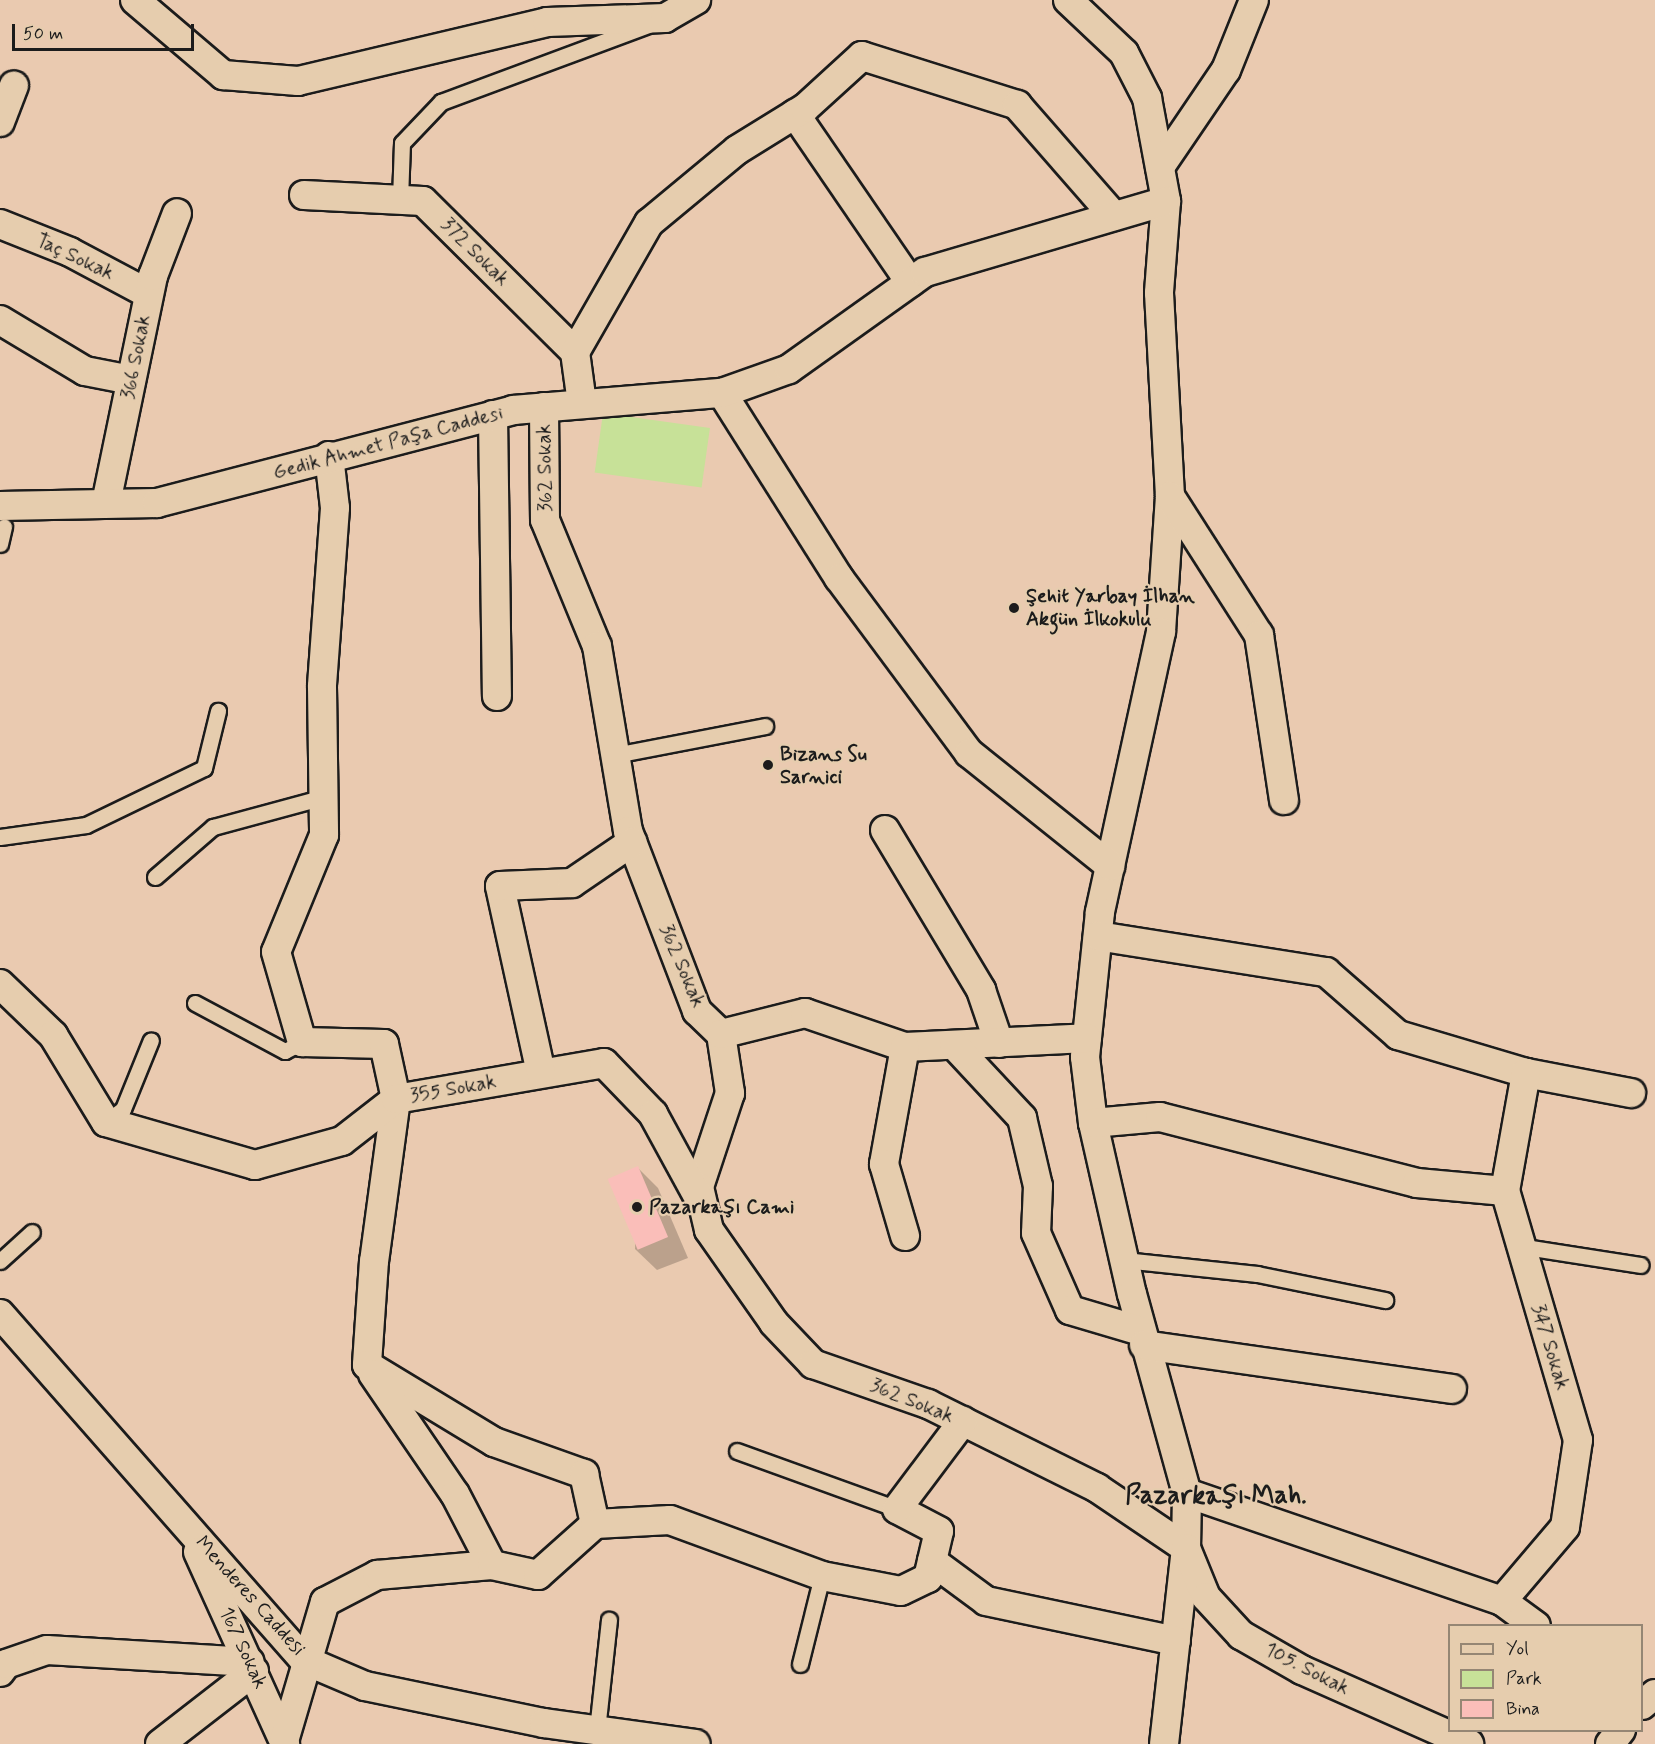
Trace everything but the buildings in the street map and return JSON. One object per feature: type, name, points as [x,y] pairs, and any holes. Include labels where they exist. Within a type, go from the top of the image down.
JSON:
[{"type":"street","points":[[135,0],[223,75],[298,81],[547,22],[665,18],[696,0]]},
{"type":"street","points":[[1068,0],[1124,53],[1148,98],[1166,201],[1159,293],[1170,496],[1161,632],[1110,866],[1098,936],[1088,1038],[1093,1124],[1143,1338],[1187,1493],[1186,1548],[1164,1744]]},
{"type":"street","points":[[1160,167],[1226,70],[1254,0]]},
{"type":"street","points":[[582,403],[575,352],[649,223],[737,150],[795,114],[862,56],[1017,105],[1114,216]]},
{"type":"street","points":[[0,122],[14,86]]},
{"type":"street","points":[[795,114],[910,282]]},
{"type":"street","name":"372 Sokak","points":[[304,195],[423,201],[575,352]]},
{"type":"street","name":"Gedik Ahmet Paşa Caddesi","points":[[2,516],[106,503],[179,499],[329,456],[493,415],[582,403],[722,393],[789,369],[925,272],[1166,201]]},
{"type":"street","name":"366 Sokak","points":[[106,503],[149,294],[177,213]]},
{"type":"street","name":"Taç Sokak","points":[[0,224],[70,252],[149,294]]},
{"type":"street","points":[[0,320],[85,371],[131,380]]},
{"type":"street","points":[[722,393],[839,578],[969,753],[1110,866]]},
{"type":"street","name":"362 Sokak","points":[[544,407],[545,520],[597,645],[615,755],[633,842],[697,1011],[721,1034],[730,1093],[699,1187],[709,1230],[774,1323],[813,1364],[963,1421],[1097,1488],[1186,1548]]},
{"type":"street","points":[[493,415],[497,696]]},
{"type":"street","points":[[329,456],[335,508],[322,687],[324,835],[276,952],[302,1042],[384,1044],[396,1099],[374,1261],[367,1365],[455,1494],[492,1565]]},
{"type":"street","points":[[1170,496],[1259,635],[1284,800]]},
{"type":"street","points":[[885,830],[981,990],[999,1043]]},
{"type":"street","points":[[542,1073],[500,886],[572,883],[633,842]]},
{"type":"street","points":[[1098,936],[1326,972],[1398,1035],[1526,1073],[1631,1093]]},
{"type":"street","points":[[0,984],[54,1035],[106,1122]]},
{"type":"street","points":[[721,1034],[805,1013],[905,1047],[1088,1038]]},
{"type":"street","points":[[954,1045],[1022,1118],[1038,1186],[1035,1233],[1070,1310],[1143,1338],[1452,1389]]},
{"type":"street","points":[[905,1047],[884,1164],[905,1236]]},
{"type":"street","name":"355 Sokak","points":[[106,1122],[255,1165],[342,1141],[396,1099],[604,1063],[653,1114],[703,1207]]},
{"type":"street","name":"347 Sokak","points":[[1502,1601],[1565,1527],[1578,1440],[1519,1246],[1505,1191],[1526,1073]]},
{"type":"street","points":[[1093,1124],[1160,1117],[1417,1183],[1505,1191]]},
{"type":"street","name":"Menderes Caddesi","points":[[0,1314],[304,1660],[365,1686],[597,1730],[696,1744]]},
{"type":"street","points":[[367,1365],[494,1442],[584,1474],[595,1524]]},
{"type":"street","points":[[285,1743],[304,1660],[325,1602],[377,1575],[492,1565],[538,1575],[595,1524],[670,1520],[822,1576],[901,1590],[928,1578],[939,1531],[897,1509],[963,1421]]},
{"type":"street","points":[[1187,1493],[1502,1601],[1533,1624]]},
{"type":"street","name":"167 Sokak","points":[[183,1521],[285,1743]]},
{"type":"street","name":"105. Sokak","points":[[1186,1548],[1206,1596],[1241,1635],[1302,1671],[1469,1744]]},
{"type":"street","points":[[932,1561],[986,1601],[1176,1641]]},
{"type":"street","points":[[0,1672],[6,1664],[47,1650],[252,1667]]},
{"type":"street","points":[[160,1744],[252,1667]]},
{"type":"street","points":[[1610,1744],[1620,1732]]},
{"type":"lane","points":[[400,200],[402,143],[441,102],[665,18]]},
{"type":"lane","points":[[0,544],[2,516]]},
{"type":"lane","points":[[0,837],[86,825],[204,768],[218,711]]},
{"type":"lane","points":[[615,755],[765,726]]},
{"type":"lane","points":[[155,877],[213,827],[324,797]]},
{"type":"lane","points":[[195,1003],[285,1051],[302,1042]]},
{"type":"lane","points":[[106,1122],[123,1109],[151,1041]]},
{"type":"lane","points":[[0,1261],[32,1232]]},
{"type":"lane","points":[[1519,1246],[1641,1264]]},
{"type":"lane","points":[[1124,1260],[1257,1274],[1385,1300]]},
{"type":"lane","points":[[737,1451],[897,1509]]},
{"type":"lane","points":[[800,1664],[822,1576]]},
{"type":"lane","points":[[597,1730],[609,1620]]},
{"type":"green space","points":[[603,413],[710,428],[702,487],[595,472]]},
{"type":"place","name":"Şehit Yarbay İlhan Akgün İlkokulu","points":[[1014,608]]},
{"type":"place","name":"Bizans Su Sarnici","points":[[768,765]]},
{"type":"place","name":"Pazarkaşı Cami","points":[[637,1207]]},
{"type":"district","name":"Pazarkaşı Mah.","points":[[1216,1497]]}]
